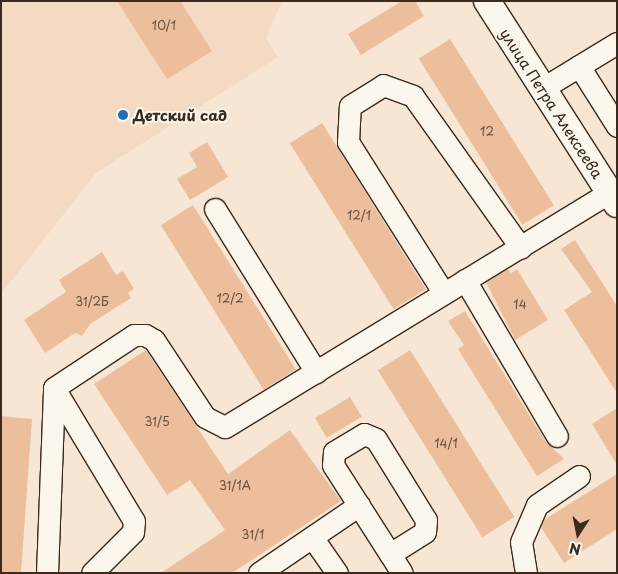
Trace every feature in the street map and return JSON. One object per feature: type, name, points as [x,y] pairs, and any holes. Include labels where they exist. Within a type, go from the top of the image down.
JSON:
[{"type":"main road","name":"улица Петра Алексеева","points":[[487,1],[613,199]]},
{"type":"lane","points":[[543,88],[617,43]]},
{"type":"lane","points":[[579,66],[617,126]]},
{"type":"lane","points":[[443,292],[348,142],[350,106],[383,85],[413,96],[521,248]]},
{"type":"lane","points":[[54,388],[134,334],[145,335],[154,340],[205,417],[225,427],[443,292],[613,199]]},
{"type":"lane","points":[[215,209],[316,372]]},
{"type":"lane","points":[[465,280],[557,436]]},
{"type":"lane","points":[[47,573],[54,388]]},
{"type":"lane","points":[[54,388],[134,521],[133,532],[92,573]]},
{"type":"lane","points":[[390,554],[424,532],[426,520],[376,439],[364,434],[334,452],[332,460],[359,506],[402,573]]},
{"type":"lane","points":[[526,573],[521,542],[537,505],[579,476]]},
{"type":"lane","points":[[259,573],[359,506]]},
{"type":"lane","points":[[312,537],[337,573]]},
{"type":"shaded area","name":"Детский сад","points":[[1,1],[282,1],[266,38],[278,57],[96,173],[1,294]]},
{"type":"building","points":[[117,1],[180,1],[212,51],[167,79]]},
{"type":"building","points":[[402,1],[415,1],[424,16],[361,55],[348,34]]},
{"type":"building","points":[[450,39],[554,205],[522,225],[419,59]]},
{"type":"building","points":[[322,123],[426,289],[394,309],[290,143]]},
{"type":"building","points":[[207,142],[228,177],[190,200],[177,179],[197,167],[189,153]]},
{"type":"building","points":[[193,205],[296,370],[264,390],[161,225]]},
{"type":"building","points":[[575,240],[617,306],[617,393],[564,310],[592,292],[561,249]]},
{"type":"building","points":[[102,252],[116,275],[123,271],[134,289],[128,293],[131,298],[90,324],[82,336],[75,333],[45,353],[24,320],[66,292],[59,280]]},
{"type":"building","points":[[508,269],[511,273],[517,269],[548,320],[515,340],[486,282]]},
{"type":"building","points":[[465,311],[546,442],[564,459],[537,476],[458,349],[464,345],[448,321]]},
{"type":"building","points":[[146,350],[228,474],[290,430],[341,501],[232,573],[161,573],[225,530],[190,480],[167,495],[94,384]]},
{"type":"building","points":[[410,350],[514,517],[482,537],[378,370]]},
{"type":"building","points":[[350,397],[362,417],[327,438],[315,418]]},
{"type":"building","points":[[617,408],[617,465],[592,424]]},
{"type":"building","points":[[1,416],[32,419],[21,573],[1,573]]},
{"type":"building","points":[[617,474],[617,529],[564,563],[541,527],[544,520]]},
{"type":"place","name":"Детский сад","points":[[123,115]]}]
